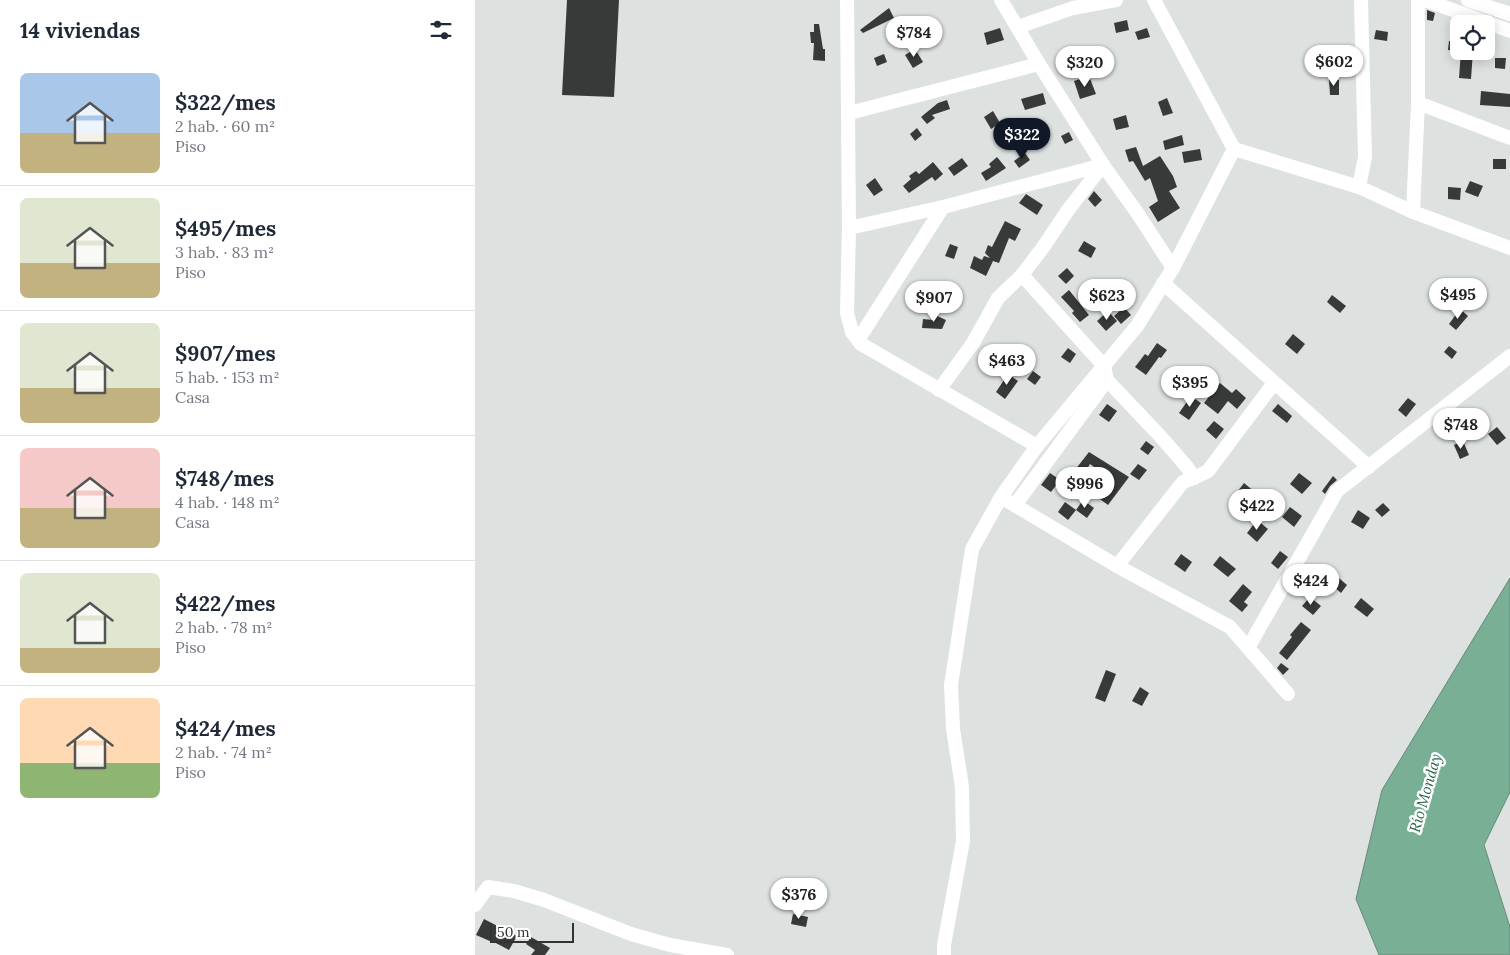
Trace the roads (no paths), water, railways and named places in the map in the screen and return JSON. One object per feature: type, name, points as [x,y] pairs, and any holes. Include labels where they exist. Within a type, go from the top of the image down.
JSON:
[{"type":"street","points":[[847,0],[849,113],[847,313],[852,332],[861,344],[1037,446]]},
{"type":"street","points":[[1001,0],[1103,165],[1173,268]]},
{"type":"street","points":[[1018,28],[1073,4],[1116,0]]},
{"type":"street","points":[[1154,0],[1234,149],[1359,187],[1413,212],[1510,248]]},
{"type":"street","points":[[1359,187],[1365,156],[1361,0]]},
{"type":"street","points":[[1413,212],[1418,0]]},
{"type":"street","points":[[1425,0],[1510,31]]},
{"type":"street","points":[[1468,0],[1510,14]]},
{"type":"street","points":[[849,113],[1039,64]]},
{"type":"street","points":[[1417,104],[1510,138]]},
{"type":"street","points":[[944,955],[944,944],[963,841],[962,787],[953,729],[951,685],[972,549],[1001,497],[1037,446],[1137,326],[1173,268],[1234,149]]},
{"type":"street","points":[[849,228],[943,207],[1103,165]]},
{"type":"street","points":[[939,390],[973,343],[998,298],[1022,275],[1068,210],[1103,165]]},
{"type":"street","points":[[858,340],[943,207]]},
{"type":"street","points":[[1022,275],[1104,366],[1107,380],[1161,437],[1194,478]]},
{"type":"street","points":[[1163,282],[1369,466]]},
{"type":"street","points":[[1248,648],[1337,491],[1510,356]]},
{"type":"street","points":[[1015,505],[1107,380]]},
{"type":"street","points":[[1117,566],[1183,482],[1208,471],[1274,383]]},
{"type":"street","points":[[1001,497],[1117,566],[1230,627],[1288,694]]},
{"type":"street","points":[[475,905],[488,887],[514,891],[544,900],[631,934],[666,950],[727,955]]},
{"type":"water","name":"Río Monday","points":[[1510,578],[1510,792],[1484,845],[1510,927],[1510,955],[1379,955],[1356,899],[1382,790]]}]
